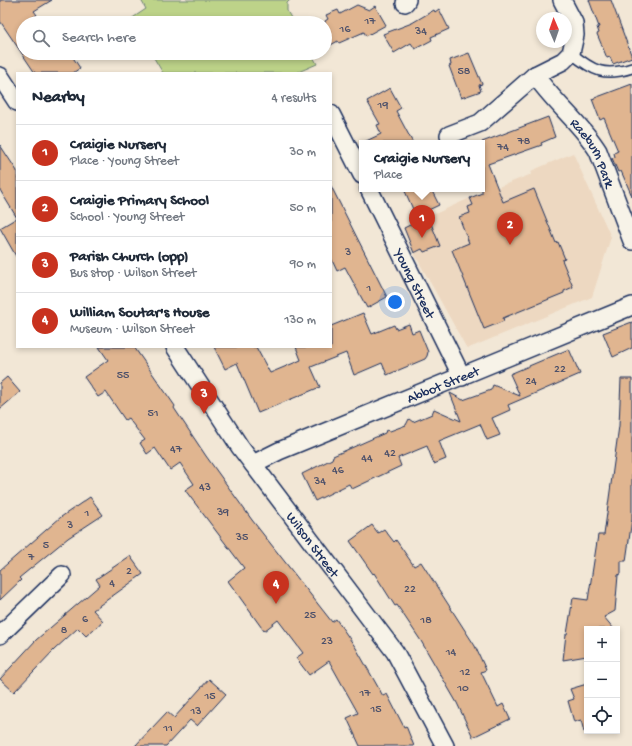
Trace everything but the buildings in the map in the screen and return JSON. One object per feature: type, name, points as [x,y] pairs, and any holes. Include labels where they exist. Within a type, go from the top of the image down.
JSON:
[{"type":"street","points":[[449,135],[480,123],[535,75],[562,61],[571,54],[575,35],[574,24],[562,0]]},
{"type":"street","name":"Raeburn Park","points":[[535,75],[559,106],[591,140],[598,151],[632,241]]},
{"type":"street","points":[[0,76],[16,100]]},
{"type":"street","points":[[332,116],[359,169]]},
{"type":"street","name":"Young Street","points":[[370,192],[462,377]]},
{"type":"street","name":"Abbot Street","points":[[253,464],[279,451],[632,306]]},
{"type":"street","name":"Wilson Street","points":[[176,348],[240,447],[395,652],[445,746]]},
{"type":"street","points":[[0,635],[62,575]]},
{"type":"lane","points":[[571,54],[591,69],[604,73],[620,72],[632,68]]},
{"type":"shaded area","points":[[573,153],[611,237],[592,297],[469,348],[466,347],[414,253],[404,228],[470,198],[532,174],[531,171]]},
{"type":"green space","points":[[141,0],[290,0],[287,3],[287,11],[290,16],[136,16],[146,9]]},
{"type":"green space","points":[[155,60],[315,60],[317,64],[298,72],[162,72]]},
{"type":"place","name":"Craigie Nursery","points":[[422,238]]},
{"type":"place","name":"Craigie Primary School","points":[[510,245]]},
{"type":"place","name":"Parish Church (opp)","points":[[204,414]]},
{"type":"place","name":"William Soutar's House","points":[[276,604]]}]
